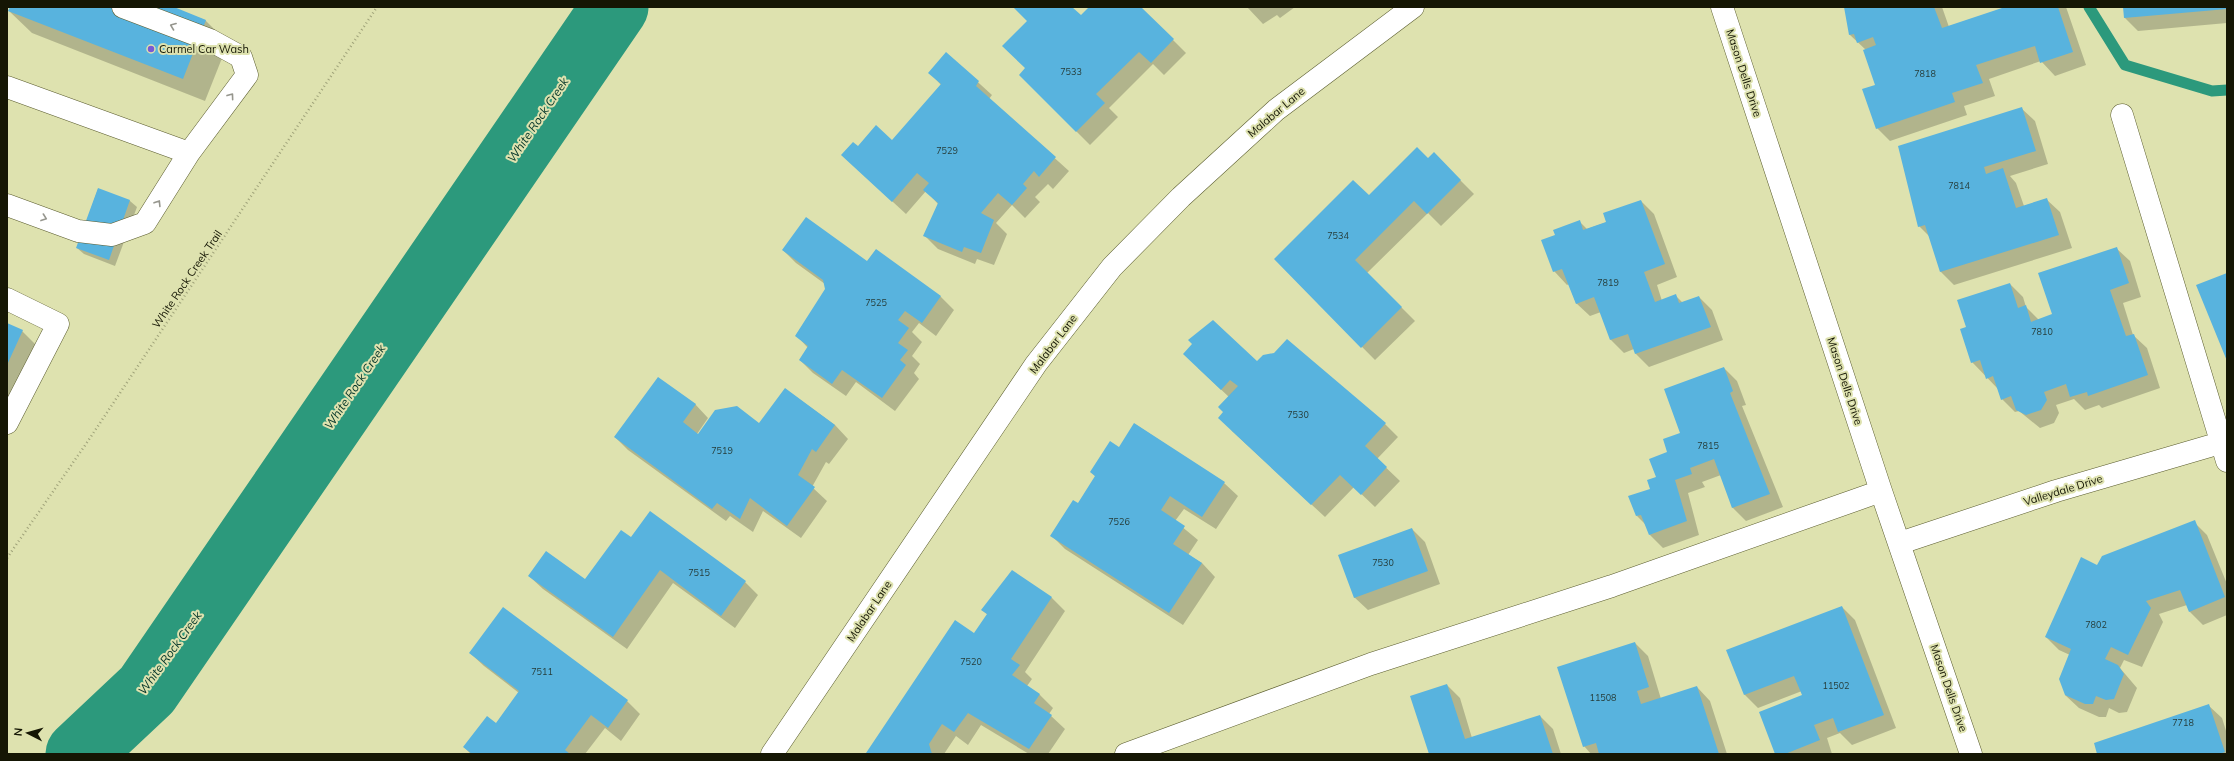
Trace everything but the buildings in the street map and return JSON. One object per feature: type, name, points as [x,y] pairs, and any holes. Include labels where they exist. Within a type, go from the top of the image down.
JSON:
[{"type":"street","points":[[7,204],[78,231],[112,235],[145,223],[189,153],[246,75],[241,57],[210,40],[123,7]]},
{"type":"street","name":"Malabar Lane","points":[[772,754],[1036,364],[1112,267],[1181,197],[1276,110],[1413,7]]},
{"type":"street","name":"Mason Dells Drive","points":[[1722,7],[1881,491],[1971,754]]},
{"type":"street","points":[[7,87],[189,153]]},
{"type":"street","points":[[2122,115],[2225,448]]},
{"type":"street","points":[[7,300],[58,324],[7,422]]},
{"type":"street","name":"Valleydale Drive","points":[[1900,543],[2056,491],[2225,448]]},
{"type":"street","points":[[1126,754],[1371,664],[1612,586],[1881,491]]},
{"type":"path","name":"White Rock Creek Trail","points":[[7,558],[88,441],[377,7]]},
{"type":"waterway","name":"White Rock Creek","points":[[79,754],[147,690],[615,7]]},
{"type":"waterway","points":[[2089,7],[2125,65],[2212,91],[2227,90]]},
{"type":"place","name":"Carmel Car Wash","points":[[151,49]]}]
